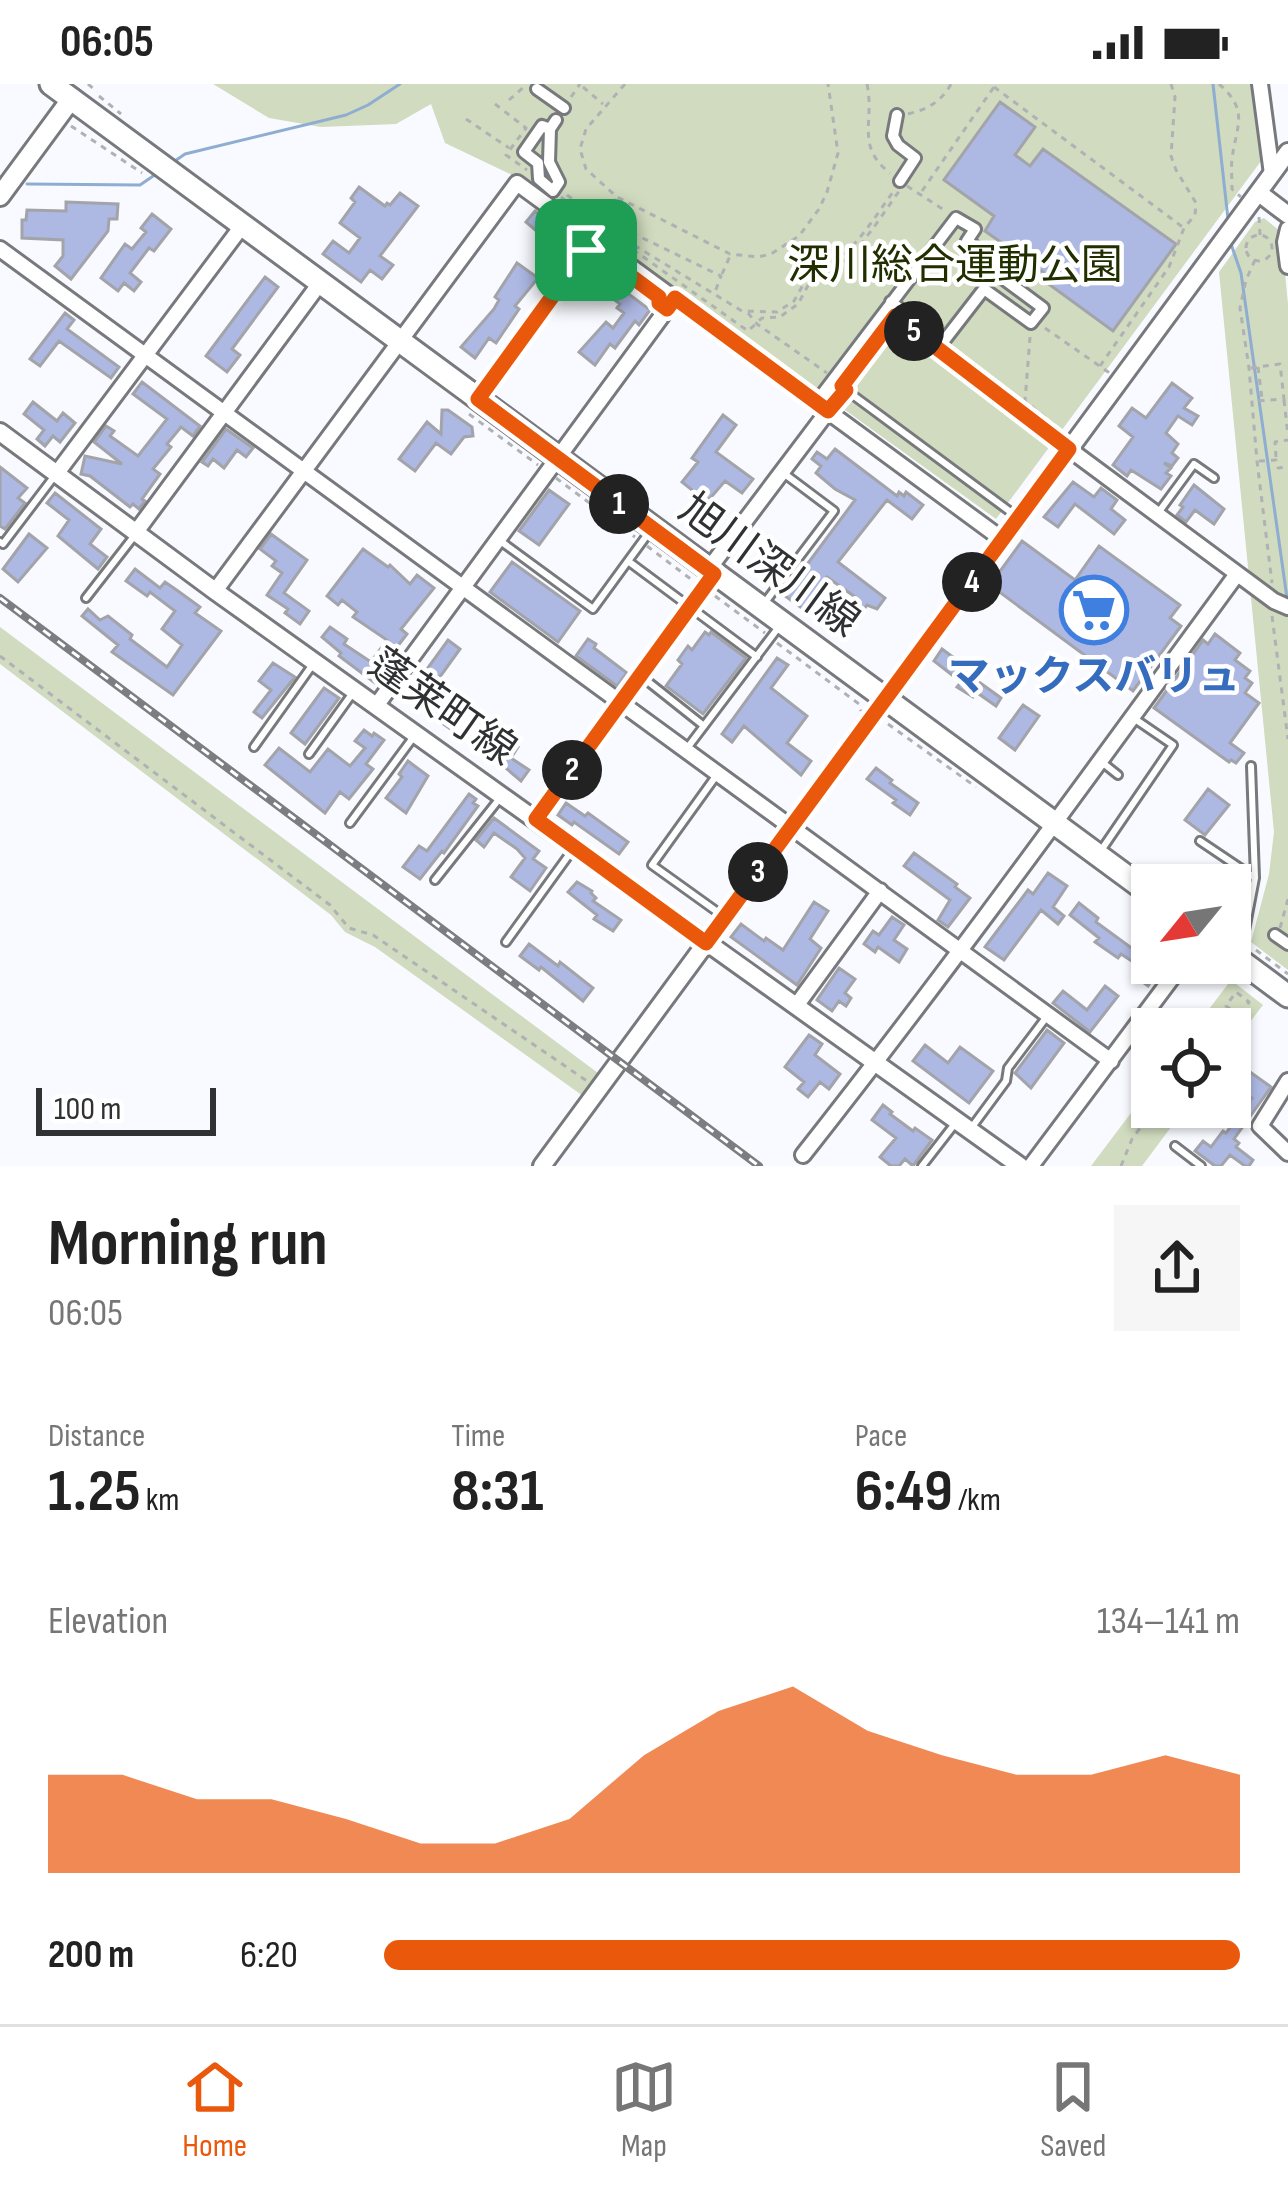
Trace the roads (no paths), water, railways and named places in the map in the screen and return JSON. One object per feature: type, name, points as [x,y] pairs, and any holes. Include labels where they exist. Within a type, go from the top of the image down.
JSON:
[{"type":"main road","name":"旭川深川線","points":[[51,84],[78,91],[146,165],[177,179],[400,342],[469,403],[647,535],[760,608],[776,631],[886,700],[1131,879]]},
{"type":"main road","points":[[0,196],[78,91]]},
{"type":"main road","points":[[1251,968],[1287,992]]},
{"type":"street","points":[[1260,84],[1273,174]]},
{"type":"street","points":[[532,87],[557,119],[549,162],[560,182],[555,188],[538,179],[538,163],[524,152],[542,127],[557,119]]},
{"type":"street","points":[[897,115],[892,136],[915,158],[902,183]]},
{"type":"street","points":[[542,1166],[1003,540],[1068,442],[1124,376],[1288,152]]},
{"type":"street","points":[[215,591],[517,183],[1003,540]]},
{"type":"street","points":[[1255,199],[1288,215]]},
{"type":"street","points":[[824,393],[890,302],[956,218],[975,230],[967,241],[983,252],[978,260],[1043,308],[1032,321],[985,289],[943,342],[890,302]]},
{"type":"street","points":[[57,473],[242,226]]},
{"type":"street","points":[[1288,230],[1288,266]]},
{"type":"street","points":[[469,403],[593,240]]},
{"type":"street","points":[[0,249],[1111,1061]]},
{"type":"street","points":[[136,532],[320,283]]},
{"type":"street","points":[[376,706],[675,298]]},
{"type":"street","points":[[536,819],[828,411]]},
{"type":"street","name":"蓬莱町線","points":[[1,433],[1020,1166]]},
{"type":"street","points":[[1068,442],[1157,515],[1281,604]]},
{"type":"street","points":[[803,1155],[1237,574]]},
{"type":"street","points":[[796,1006],[880,891]]},
{"type":"street","points":[[1275,934],[1288,944]]},
{"type":"street","points":[[1031,1166],[1168,984]]},
{"type":"street","points":[[1288,1081],[1260,1126],[1288,1153]]},
{"type":"lane","points":[[1018,518],[842,386],[895,316],[1068,442]]},
{"type":"lane","points":[[828,411],[846,390]]},
{"type":"lane","points":[[1157,515],[1194,464],[1214,478]]},
{"type":"lane","points":[[760,608],[834,511],[782,472]]},
{"type":"lane","points":[[0,542],[57,473]]},
{"type":"lane","points":[[86,598],[136,532]]},
{"type":"lane","points":[[499,539],[593,609],[647,535]]},
{"type":"lane","points":[[628,561],[757,657]]},
{"type":"lane","points":[[686,750],[776,631]]},
{"type":"lane","points":[[254,747],[315,662]]},
{"type":"lane","points":[[641,676],[704,725]]},
{"type":"lane","points":[[309,754],[355,691]]},
{"type":"lane","points":[[1098,855],[1173,746],[1132,717]]},
{"type":"lane","points":[[350,824],[416,734]]},
{"type":"lane","points":[[1100,761],[1118,775]]},
{"type":"lane","points":[[1251,766],[1255,878],[1251,901]]},
{"type":"lane","points":[[718,773],[652,865],[725,917]]},
{"type":"lane","points":[[435,880],[502,795]]},
{"type":"lane","points":[[1200,841],[1255,878]]},
{"type":"lane","points":[[506,942],[574,847]]},
{"type":"lane","points":[[922,1166],[1006,1082],[1008,1068],[1048,1015]]},
{"type":"lane","points":[[1175,1146],[1201,1166]]},
{"type":"waterway","points":[[172,163],[185,154],[346,115],[400,84]]},
{"type":"waterway","points":[[1213,84],[1228,219]]},
{"type":"waterway","points":[[27,184],[140,185],[159,172]]},
{"type":"waterway","points":[[1230,241],[1241,273],[1287,598]]},
{"type":"railway","points":[[0,598],[759,1166]]},
{"type":"place","name":"マックスバリュ","points":[[1094,610]]},
{"type":"park label","name":"深川総合運動公園","points":[[955,266]]}]
